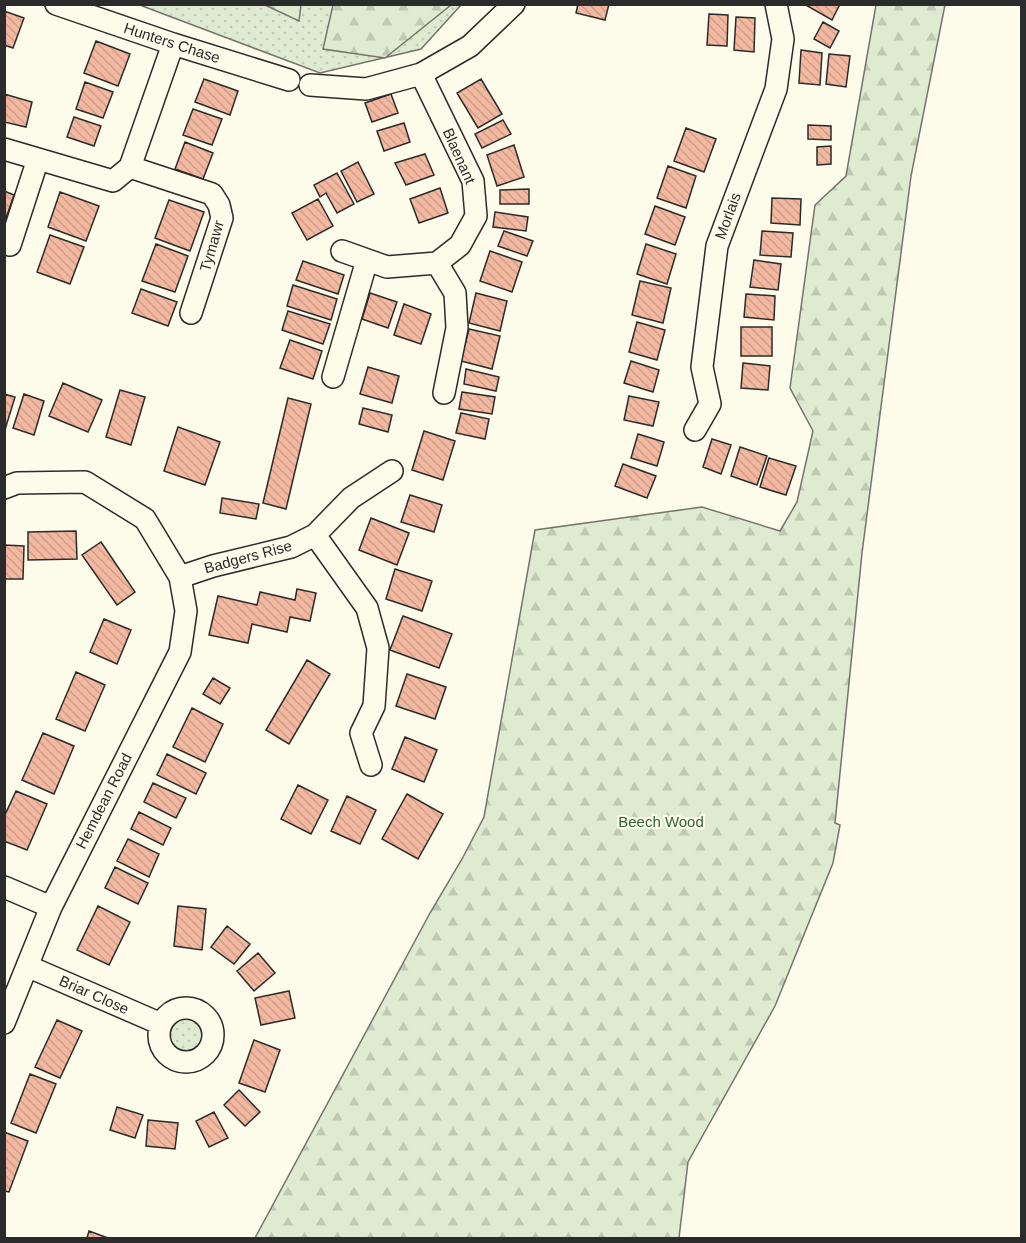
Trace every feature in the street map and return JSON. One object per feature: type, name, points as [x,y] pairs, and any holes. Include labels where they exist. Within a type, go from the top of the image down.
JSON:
[{"type":"street","name":"Hunters Chase","points":[[56,4],[289,80]]},
{"type":"street","points":[[310,85],[366,89],[421,74],[470,46],[514,4]]},
{"type":"street","name":"Morlais","points":[[695,430],[710,404],[702,368],[717,246],[776,89],[783,39],[776,4]]},
{"type":"street","points":[[4,149],[113,181],[129,167],[173,44]]},
{"type":"street","name":"Blaenant","points":[[421,74],[473,181],[476,216],[460,245],[436,263]]},
{"type":"street","points":[[10,245],[38,159]]},
{"type":"street","name":"Tymawr","points":[[129,167],[212,194],[219,205],[222,218],[191,313]]},
{"type":"street","points":[[342,251],[387,267],[436,263],[455,293],[457,328],[444,393]]},
{"type":"street","points":[[333,377],[367,260]]},
{"type":"street","name":"Badgers Rise","points":[[180,578],[213,566],[291,547],[315,536],[351,498],[392,471]]},
{"type":"street","points":[[4,488],[17,483],[84,482],[145,519],[180,578]]},
{"type":"street","points":[[315,536],[367,608],[378,648],[375,706],[360,733],[371,765]]},
{"type":"street","name":"Hemdean Road","points":[[4,1023],[51,907],[180,652],[186,611],[180,578]]},
{"type":"street","points":[[4,887],[51,907]]},
{"type":"street","name":"Briar Close","points":[[27,966],[161,1024]]},
{"type":"green space","points":[[137,4],[461,5],[421,49],[320,73]]},
{"type":"green space","points":[[333,4],[451,5],[385,58],[323,49]]},
{"type":"green space","points":[[265,5],[301,5],[299,21]]},
{"type":"green space","name":"Beech Wood","points":[[876,5],[945,5],[911,176],[862,553],[835,823],[840,825],[833,863],[775,1006],[688,1162],[679,1238],[255,1238],[484,817],[535,530],[702,507],[780,531],[797,502],[813,431],[790,388],[815,205],[846,176]]},
{"type":"green space","points":[[186,1019],[197,1024],[202,1035],[197,1046],[186,1051],[175,1046],[170,1035],[175,1024]]},
{"type":"building","points":[[578,4],[609,4],[605,20],[576,13]]},
{"type":"building","points":[[804,4],[840,4],[832,20]]},
{"type":"building","points":[[4,11],[24,18],[13,48],[4,45]]},
{"type":"building","points":[[709,14],[728,15],[727,46],[707,45]]},
{"type":"building","points":[[736,17],[755,18],[754,52],[734,50]]},
{"type":"building","points":[[823,22],[839,31],[830,48],[814,39]]},
{"type":"building","points":[[96,41],[130,54],[118,86],[84,73]]},
{"type":"building","points":[[801,50],[822,53],[820,85],[799,83]]},
{"type":"building","points":[[829,54],[850,56],[846,87],[826,84]]},
{"type":"building","points":[[204,79],[238,91],[230,115],[195,102]]},
{"type":"building","points":[[481,79],[502,114],[478,128],[457,93]]},
{"type":"building","points":[[85,82],[113,92],[103,118],[76,109]]},
{"type":"building","points":[[4,94],[32,102],[26,127],[4,122]]},
{"type":"building","points":[[391,94],[398,113],[372,122],[365,103]]},
{"type":"building","points":[[193,109],[222,119],[212,145],[183,135]]},
{"type":"building","points":[[74,117],[101,126],[94,146],[67,137]]},
{"type":"building","points":[[503,120],[511,134],[482,148],[475,134]]},
{"type":"building","points":[[404,123],[410,142],[384,151],[377,131]]},
{"type":"building","points":[[808,125],[831,126],[831,140],[808,139]]},
{"type":"building","points":[[686,128],[716,139],[704,172],[674,161]]},
{"type":"building","points":[[185,142],[213,153],[203,179],[175,169]]},
{"type":"building","points":[[514,145],[524,177],[497,186],[487,155]]},
{"type":"building","points":[[831,146],[831,164],[817,165],[817,147]]},
{"type":"building","points":[[425,154],[434,175],[406,185],[395,163]]},
{"type":"building","points":[[358,162],[374,194],[357,202],[341,171]]},
{"type":"building","points":[[668,166],[696,176],[686,208],[657,198]]},
{"type":"building","points":[[337,173],[354,204],[337,213],[326,193],[320,197],[314,185]]},
{"type":"building","points":[[440,188],[448,213],[419,223],[410,199]]},
{"type":"building","points":[[529,189],[529,204],[500,204],[500,190]]},
{"type":"building","points":[[4,191],[14,195],[5,221],[4,221]]},
{"type":"building","points":[[60,192],[99,206],[86,241],[48,227]]},
{"type":"building","points":[[772,198],[801,199],[800,225],[771,223]]},
{"type":"building","points":[[318,199],[333,226],[307,240],[292,213]]},
{"type":"building","points":[[169,200],[204,212],[190,251],[155,238]]},
{"type":"building","points":[[655,206],[685,217],[675,245],[645,234]]},
{"type":"building","points":[[495,212],[528,217],[526,231],[493,227]]},
{"type":"building","points":[[504,231],[533,241],[527,256],[498,246]]},
{"type":"building","points":[[762,231],[793,233],[791,257],[760,255]]},
{"type":"building","points":[[50,235],[84,247],[70,284],[37,272]]},
{"type":"building","points":[[156,244],[188,256],[175,292],[142,281]]},
{"type":"building","points":[[646,244],[676,254],[667,284],[637,274]]},
{"type":"building","points":[[490,251],[522,262],[512,292],[480,281]]},
{"type":"building","points":[[754,260],[781,264],[778,290],[750,287]]},
{"type":"building","points":[[303,261],[344,275],[338,294],[296,280]]},
{"type":"building","points":[[640,281],[671,288],[663,323],[632,315]]},
{"type":"building","points":[[293,285],[337,299],[331,320],[287,306]]},
{"type":"building","points":[[141,289],[177,302],[168,326],[132,313]]},
{"type":"building","points":[[370,293],[397,302],[388,328],[362,319]]},
{"type":"building","points":[[476,293],[507,301],[500,331],[469,323]]},
{"type":"building","points":[[746,294],[775,296],[774,320],[744,317]]},
{"type":"building","points":[[404,304],[431,314],[421,344],[394,335]]},
{"type":"building","points":[[288,311],[330,324],[323,344],[282,330]]},
{"type":"building","points":[[637,322],[665,330],[657,360],[629,352]]},
{"type":"building","points":[[741,327],[772,327],[772,356],[741,356]]},
{"type":"building","points":[[469,329],[500,336],[492,369],[461,361]]},
{"type":"building","points":[[290,340],[322,351],[313,379],[280,368]]},
{"type":"building","points":[[631,361],[659,370],[653,392],[624,383]]},
{"type":"building","points":[[743,363],[770,366],[768,390],[741,388]]},
{"type":"building","points":[[368,367],[399,376],[392,403],[360,394]]},
{"type":"building","points":[[466,369],[499,377],[496,391],[464,384]]},
{"type":"building","points":[[63,383],[102,400],[88,432],[49,416]]},
{"type":"building","points":[[120,390],[145,397],[131,445],[106,437]]},
{"type":"building","points":[[462,392],[495,397],[492,414],[459,409]]},
{"type":"building","points":[[4,394],[15,397],[4,433]]},
{"type":"building","points":[[24,394],[44,401],[34,435],[13,428]]},
{"type":"building","points":[[629,396],[659,402],[653,426],[624,420]]},
{"type":"building","points":[[288,398],[311,404],[286,509],[263,503]]},
{"type":"building","points":[[363,408],[392,415],[388,432],[359,424]]},
{"type":"building","points":[[461,413],[489,419],[485,439],[456,433]]},
{"type":"building","points":[[178,427],[220,442],[205,485],[164,471]]},
{"type":"building","points":[[424,431],[455,441],[443,480],[412,470]]},
{"type":"building","points":[[638,434],[664,442],[657,466],[631,458]]},
{"type":"building","points":[[712,439],[731,445],[721,474],[703,467]]},
{"type":"building","points":[[740,447],[767,456],[757,485],[731,476]]},
{"type":"building","points":[[769,458],[796,466],[786,495],[760,487]]},
{"type":"building","points":[[623,464],[656,476],[647,498],[615,486]]},
{"type":"building","points":[[410,495],[442,505],[434,532],[401,522]]},
{"type":"building","points":[[222,498],[259,504],[256,519],[220,513]]},
{"type":"building","points":[[371,518],[409,533],[397,565],[359,550]]},
{"type":"building","points":[[76,531],[77,559],[28,560],[28,532]]},
{"type":"building","points":[[101,542],[135,592],[117,605],[82,555]]},
{"type":"building","points":[[4,545],[24,546],[23,579],[4,579]]},
{"type":"building","points":[[395,569],[432,581],[422,611],[386,599]]},
{"type":"building","points":[[297,589],[316,593],[310,621],[290,617],[287,632],[252,624],[248,643],[209,635],[218,596],[257,605],[260,592],[295,600]]},
{"type":"building","points":[[403,616],[452,634],[439,668],[390,650]]},
{"type":"building","points":[[104,619],[131,630],[117,664],[90,652]]},
{"type":"building","points":[[307,660],[330,674],[289,744],[266,730]]},
{"type":"building","points":[[76,672],[105,685],[85,731],[56,719]]},
{"type":"building","points":[[407,674],[446,687],[435,719],[396,706]]},
{"type":"building","points":[[213,678],[230,688],[220,704],[203,694]]},
{"type":"building","points":[[192,708],[223,724],[205,762],[173,747]]},
{"type":"building","points":[[43,733],[74,746],[54,794],[22,780]]},
{"type":"building","points":[[405,737],[437,750],[424,782],[392,769]]},
{"type":"building","points":[[167,754],[206,773],[196,794],[157,775]]},
{"type":"building","points":[[153,783],[186,798],[176,818],[144,802]]},
{"type":"building","points":[[298,785],[328,800],[311,834],[281,819]]},
{"type":"building","points":[[16,791],[47,804],[27,850],[4,841],[4,817]]},
{"type":"building","points":[[407,794],[443,814],[418,859],[382,839]]},
{"type":"building","points":[[347,796],[376,810],[360,844],[331,831]]},
{"type":"building","points":[[139,812],[171,828],[163,845],[131,829]]},
{"type":"building","points":[[128,839],[159,854],[149,877],[117,861]]},
{"type":"building","points":[[115,867],[148,883],[138,904],[105,888]]},
{"type":"building","points":[[98,906],[130,922],[109,965],[77,950]]},
{"type":"building","points":[[178,906],[206,909],[202,950],[174,946]]},
{"type":"building","points":[[227,926],[250,944],[234,964],[211,947]]},
{"type":"building","points":[[258,953],[275,973],[254,991],[237,971]]},
{"type":"building","points":[[289,991],[295,1018],[261,1025],[255,998]]},
{"type":"building","points":[[57,1020],[82,1031],[60,1078],[35,1067]]},
{"type":"building","points":[[254,1040],[280,1050],[265,1092],[239,1083]]},
{"type":"building","points":[[30,1074],[56,1084],[36,1133],[11,1123]]},
{"type":"building","points":[[239,1090],[260,1112],[245,1126],[224,1105]]},
{"type":"building","points":[[117,1107],[143,1115],[135,1138],[110,1130]]},
{"type":"building","points":[[214,1112],[228,1138],[209,1147],[196,1121]]},
{"type":"building","points":[[148,1120],[178,1123],[175,1149],[146,1146]]},
{"type":"building","points":[[4,1132],[28,1141],[9,1192],[4,1191]]},
{"type":"building","points":[[89,1231],[108,1238],[87,1238]]}]
